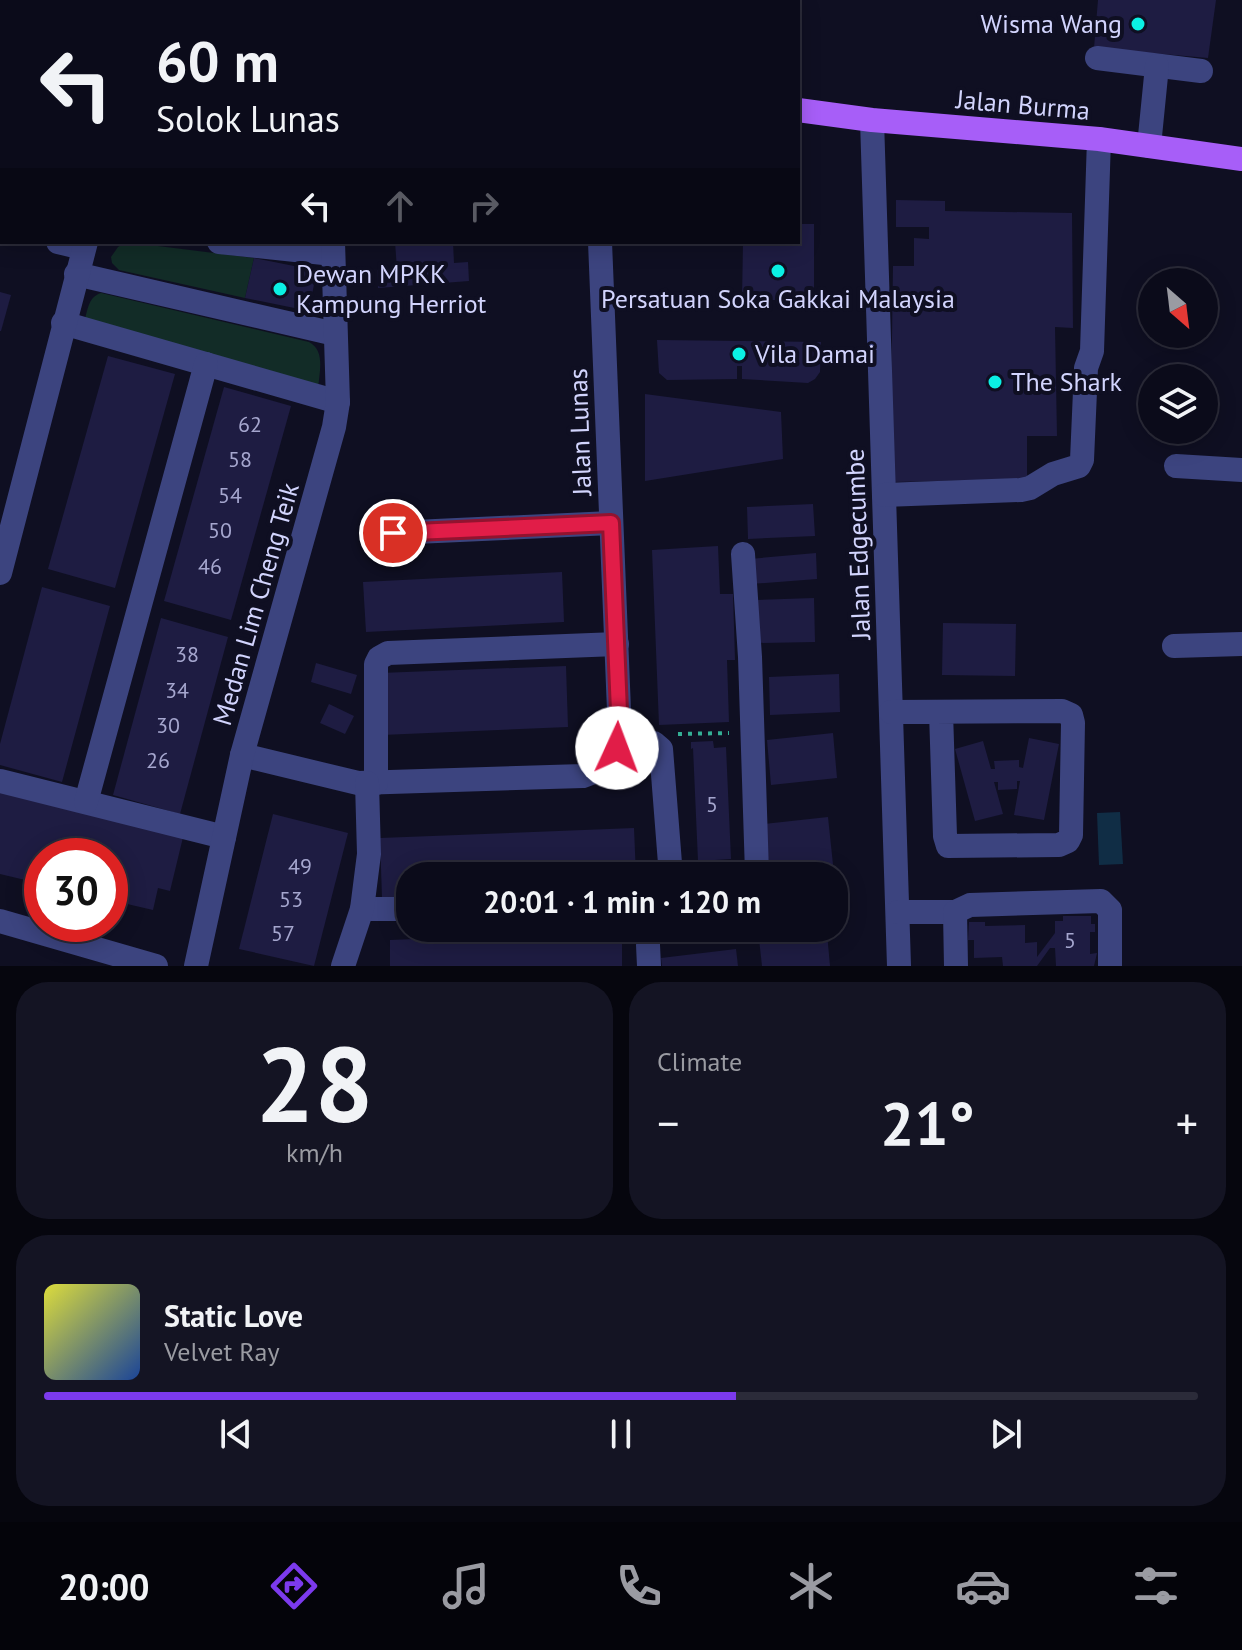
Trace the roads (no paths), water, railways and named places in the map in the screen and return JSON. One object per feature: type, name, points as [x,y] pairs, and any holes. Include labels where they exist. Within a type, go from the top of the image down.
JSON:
[{"type":"main road","name":"Jalan Burma","points":[[800,110],[872,120],[1099,139],[1242,159]]},
{"type":"street","points":[[1097,58],[1201,71]]},
{"type":"street","points":[[1149,146],[1157,66]]},
{"type":"street","name":"Jalan Edgecumbe","points":[[872,120],[899,966]]},
{"type":"street","points":[[884,495],[1021,490],[1053,474],[1079,466],[1082,460],[1086,368],[1092,351],[1099,139]]},
{"type":"street","name":"Medan Lim Cheng Teik","points":[[196,966],[242,755],[334,427],[338,402],[333,248],[257,244]]},
{"type":"street","name":"Jalan Lunas","points":[[600,244],[617,644],[614,753]]},
{"type":"street","points":[[0,573],[85,245]]},
{"type":"street","points":[[76,274],[335,334]]},
{"type":"street","points":[[63,323],[338,402]]},
{"type":"street","points":[[86,802],[206,364]]},
{"type":"street","points":[[1176,466],[1242,470]]},
{"type":"street","points":[[393,533],[611,523]]},
{"type":"street","points":[[743,554],[750,657],[757,862]]},
{"type":"street","points":[[343,966],[362,909],[369,854],[376,664],[379,658],[388,653],[617,644]]},
{"type":"street","points":[[1174,646],[1242,644]]},
{"type":"street","points":[[891,712],[1062,711],[1071,715],[1071,835],[1068,841],[1059,845],[948,846],[945,836],[941,712]]},
{"type":"street","points":[[242,755],[343,782],[372,783],[583,776],[598,771],[614,753],[654,743],[661,749],[670,862]]},
{"type":"street","points":[[0,781],[224,837]]},
{"type":"street","points":[[898,912],[955,912],[970,905],[1101,901],[1110,910],[1110,966]]},
{"type":"street","points":[[362,909],[396,909]]},
{"type":"street","points":[[955,912],[956,966]]},
{"type":"street","points":[[0,921],[84,956],[156,966]]},
{"type":"water","points":[[1120,812],[1123,864],[1099,865],[1097,813]]},
{"type":"place","name":"Wisma Wang","points":[[1138,24]]},
{"type":"place","name":"Persatuan Soka Gakkai Malaysia","points":[[778,271]]},
{"type":"place","name":"Dewan MPKK Kampung Herriot","points":[[280,289]]},
{"type":"place","name":"Vila Damai","points":[[739,354]]},
{"type":"place","name":"The Shark","points":[[995,382]]}]
